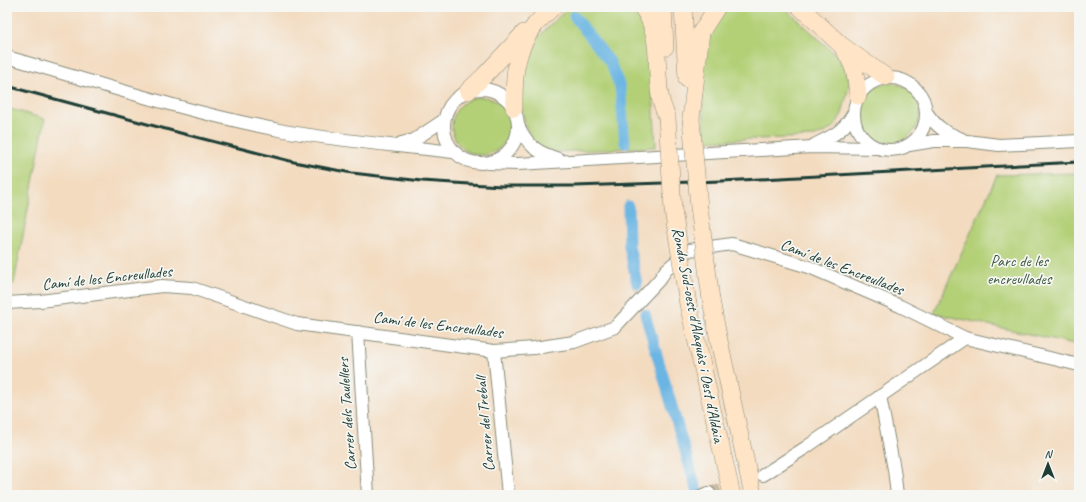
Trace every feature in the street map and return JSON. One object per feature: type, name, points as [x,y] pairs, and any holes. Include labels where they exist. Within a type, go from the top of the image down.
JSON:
[{"type":"main road","points":[[642,7],[648,15],[654,29],[660,97],[667,117]]},
{"type":"main road","name":"Ronda Sud-oest d'Alaquàs i Oest d'Aldaia","points":[[663,7],[667,80],[667,117],[673,210],[688,304],[732,495]]},
{"type":"main road","name":"Ronda Sud-oest d'Alaquàs i Oest d'Aldaia","points":[[683,7],[687,79],[698,208],[711,300],[753,495]]},
{"type":"main road","points":[[691,119],[700,32],[717,7]]},
{"type":"main road","points":[[514,108],[515,68],[519,54],[526,38],[535,25],[552,9]]},
{"type":"main road","points":[[800,9],[840,45],[886,77]]},
{"type":"main road","points":[[468,91],[484,76],[526,30],[535,25]]},
{"type":"main road","points":[[840,45],[852,62],[858,96]]},
{"type":"street","points":[[7,57],[154,100],[240,122],[322,138],[453,152]]},
{"type":"street","points":[[886,77],[898,78],[909,83],[918,91],[924,101],[926,122],[922,131],[916,139],[899,149],[889,150],[868,144],[860,135],[855,125],[853,114],[854,104],[865,86],[875,80],[886,77]]},
{"type":"street","points":[[488,163],[496,160],[510,150],[516,138],[518,125],[517,116],[514,108],[499,94],[489,90],[479,89],[468,91],[460,95],[452,102],[447,110],[443,131],[446,142],[453,152],[460,158],[478,164],[518,164],[812,147],[879,148]]},
{"type":"street","points":[[926,113],[933,122],[944,131],[967,141]]},
{"type":"street","points":[[812,147],[838,134],[847,125],[853,114]]},
{"type":"street","points":[[390,145],[406,143],[414,140],[444,120]]},
{"type":"street","points":[[518,125],[529,143],[540,152],[567,161]]},
{"type":"street","points":[[908,145],[934,141],[967,141],[999,145],[1079,141]]},
{"type":"street","name":"Camí de les Encreullades","points":[[7,303],[40,302],[162,286],[192,288],[297,324],[494,351],[534,348],[574,342],[615,327],[659,280],[666,270],[689,250],[732,244],[809,267],[900,306],[965,338],[1079,365]]},
{"type":"street","name":"Carrer dels Taulellers","points":[[358,332],[368,495]]},
{"type":"street","points":[[763,475],[805,448],[965,338]]},
{"type":"street","name":"Carrer del Treball","points":[[494,351],[508,495]]},
{"type":"street","points":[[880,396],[894,469],[897,495]]},
{"type":"green space","points":[[569,7],[635,7],[650,41],[656,147],[554,152],[543,148],[533,140],[526,128],[518,90],[519,73],[534,41]]},
{"type":"green space","points":[[725,7],[784,7],[834,53],[845,67],[850,82],[842,114],[834,127],[824,133],[812,137],[705,141],[701,75],[707,31]]},
{"type":"green space","points":[[884,83],[896,83],[907,88],[915,96],[920,107],[918,125],[907,138],[896,143],[884,143],[873,138],[865,130],[860,119],[860,107],[865,96],[873,88]]},
{"type":"green space","points":[[481,97],[492,99],[505,110],[508,115],[510,126],[508,137],[497,150],[492,153],[481,155],[470,153],[457,142],[454,137],[452,126],[454,115],[465,102],[470,99]]},
{"type":"green space","points":[[7,108],[45,119],[14,283],[7,291]]},
{"type":"green space","name":"Parc de les encreullades","points":[[1079,173],[1079,345],[934,313],[997,175]]},
{"type":"waterway","points":[[574,16],[610,62],[620,87],[625,143]]},
{"type":"waterway","points":[[628,206],[629,246],[637,284]]},
{"type":"waterway","points":[[645,314],[698,495]]},
{"type":"tunnel","points":[[709,493],[756,477]]},
{"type":"railway","points":[[7,86],[294,162],[352,173],[422,181],[501,186],[575,186],[722,181],[1079,162]]}]
